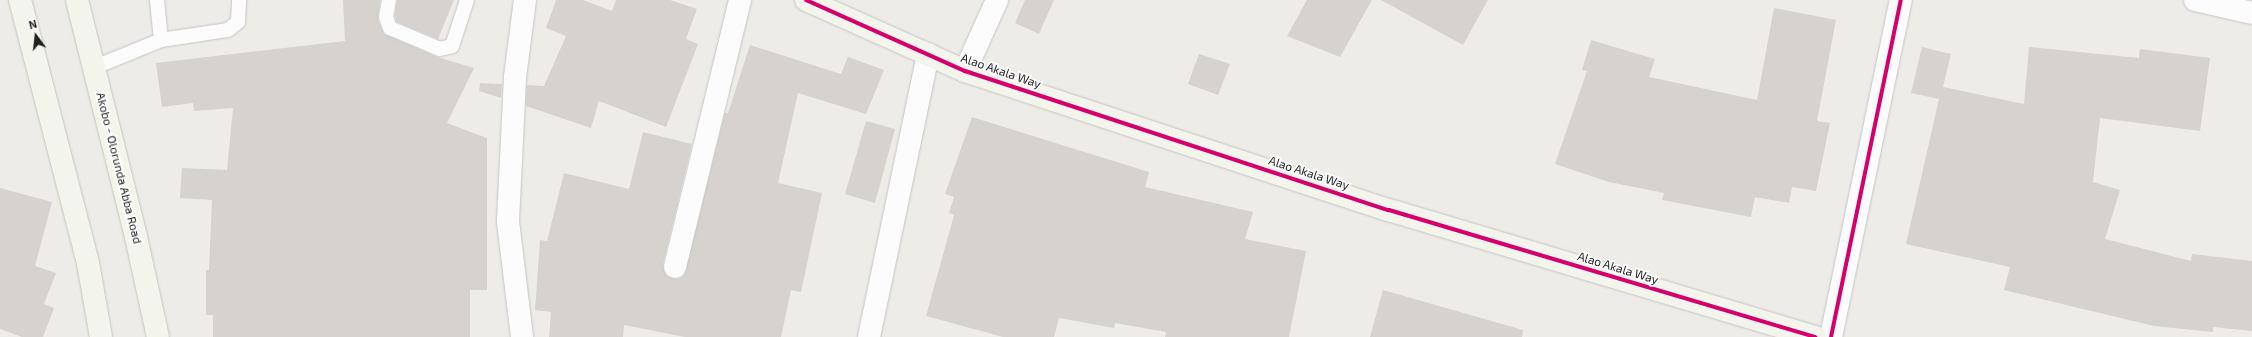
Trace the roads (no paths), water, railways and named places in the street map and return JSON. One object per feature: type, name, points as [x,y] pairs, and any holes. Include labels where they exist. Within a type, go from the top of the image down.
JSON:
[{"type":"street","points":[[20,0],[88,263],[101,337]]},
{"type":"street","name":"Akobo - Olorunda Abba Road","points":[[77,0],[95,67],[158,337]]},
{"type":"street","points":[[522,337],[508,222],[515,77],[524,0]]},
{"type":"street","points":[[675,268],[740,0]]},
{"type":"street","name":"Alao Akala Way","points":[[806,0],[966,71],[1389,210],[1815,337]]},
{"type":"street","points":[[966,71],[997,0]]},
{"type":"street","points":[[1831,337],[1901,0]]},
{"type":"street","points":[[2195,0],[2252,13]]},
{"type":"street","points":[[869,337],[928,54]]},
{"type":"lane","points":[[157,0],[161,40]]},
{"type":"lane","points":[[95,67],[161,40],[228,30],[238,22],[239,0]]},
{"type":"lane","points":[[389,0],[386,17],[390,28],[440,49],[452,46],[467,0]]}]
